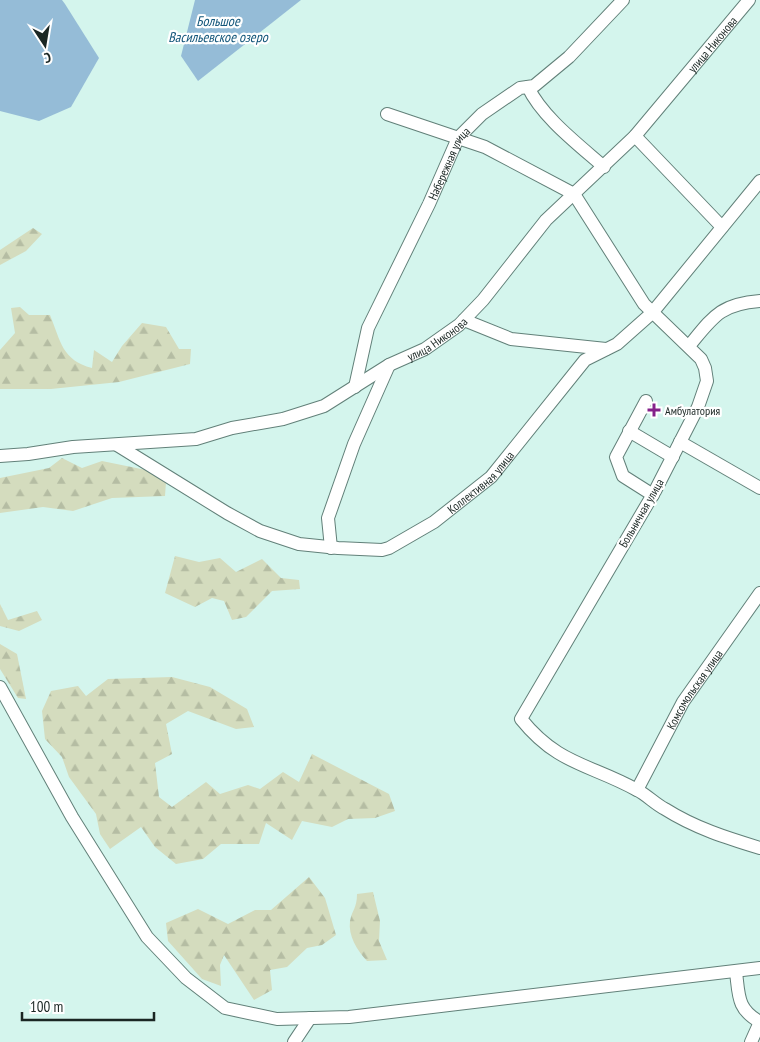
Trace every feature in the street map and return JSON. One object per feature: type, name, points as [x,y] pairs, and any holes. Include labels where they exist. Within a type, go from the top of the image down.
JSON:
[{"type":"street","name":"Набережная улица","points":[[355,387],[368,328],[425,212],[458,138],[482,114],[520,88],[534,86],[569,58],[624,0]]},
{"type":"street","name":"улица Никонова","points":[[0,456],[73,447],[196,439],[232,428],[283,419],[324,406],[389,365],[425,349],[464,320],[483,300],[546,220],[635,136],[749,0]]},
{"type":"street","points":[[528,87],[534,99],[572,139],[604,167]]},
{"type":"street","points":[[387,114],[485,147],[574,194]]},
{"type":"street","points":[[635,136],[722,226]]},
{"type":"street","name":"Коллективная улица","points":[[117,445],[227,513],[260,531],[299,544],[331,548],[382,550],[434,522],[491,477],[585,360],[617,344],[652,313],[760,181]]},
{"type":"street","name":"Больничная улица","points":[[574,194],[644,304],[689,346],[701,359],[706,368],[707,381],[705,393],[653,495],[521,719],[536,737],[564,758],[637,790]]},
{"type":"street","points":[[689,346],[716,314],[738,303],[760,300]]},
{"type":"street","points":[[464,320],[511,339],[606,349]]},
{"type":"street","points":[[331,548],[328,518],[354,444],[389,365]]},
{"type":"street","points":[[646,401],[617,450],[616,463],[623,476],[653,495]]},
{"type":"street","points":[[628,431],[672,457]]},
{"type":"street","points":[[680,442],[760,488]]},
{"type":"street","name":"Комсомольская улица","points":[[637,790],[683,702],[760,593]]},
{"type":"street","points":[[0,687],[72,817],[147,937],[186,978],[225,1008],[277,1019],[349,1017],[760,968]]},
{"type":"street","points":[[637,790],[665,810],[711,833],[760,848]]},
{"type":"street","points":[[736,972],[740,1002],[750,1016],[760,1022],[751,1042]]},
{"type":"street","points":[[294,1042],[310,1018]]},
{"type":"green space","points":[[33,228],[42,234],[26,251],[0,265],[0,250]]},
{"type":"green space","points":[[20,307],[29,315],[50,315],[64,349],[68,355],[82,365],[92,368],[94,350],[112,362],[122,346],[142,323],[166,327],[179,349],[191,349],[190,364],[119,382],[51,389],[0,389],[0,350],[15,333],[11,308]]},
{"type":"green space","points":[[62,458],[82,468],[102,461],[146,470],[166,482],[165,496],[112,498],[73,511],[43,507],[0,513],[0,478],[49,468]]},
{"type":"green space","points":[[175,556],[199,562],[220,558],[236,572],[262,559],[281,578],[299,580],[300,589],[272,591],[246,617],[232,620],[224,601],[212,598],[195,607],[165,593]]},
{"type":"green space","points":[[0,604],[8,620],[37,611],[42,620],[19,631],[0,626]]},
{"type":"green space","points":[[0,644],[17,654],[26,699],[18,698],[0,669]]},
{"type":"green space","points":[[172,677],[210,687],[247,709],[254,727],[236,729],[188,711],[166,724],[172,754],[155,763],[159,797],[172,807],[206,782],[220,794],[248,785],[260,789],[283,772],[299,782],[312,754],[389,794],[395,811],[375,818],[348,819],[332,827],[302,821],[292,840],[266,823],[259,844],[221,844],[203,859],[176,864],[155,847],[141,827],[110,849],[100,834],[96,814],[69,777],[62,757],[45,739],[42,711],[51,691],[78,686],[86,696],[108,679]]},
{"type":"green space","points":[[309,877],[325,898],[336,935],[322,945],[307,948],[287,967],[270,970],[272,990],[254,1000],[224,955],[220,965],[221,986],[202,979],[168,941],[166,923],[198,909],[228,924],[255,910],[271,910]]},
{"type":"green space","points":[[373,892],[380,921],[379,941],[387,960],[367,961],[357,947],[350,932],[350,921],[357,894]]},
{"type":"water","points":[[0,0],[62,0],[65,4],[99,58],[71,107],[39,121],[0,111]]},
{"type":"water","name":"Большое Васильевское озеро","points":[[195,0],[301,0],[198,81],[181,56]]},
{"type":"place","name":"Амбулатория","points":[[654,410]]}]
